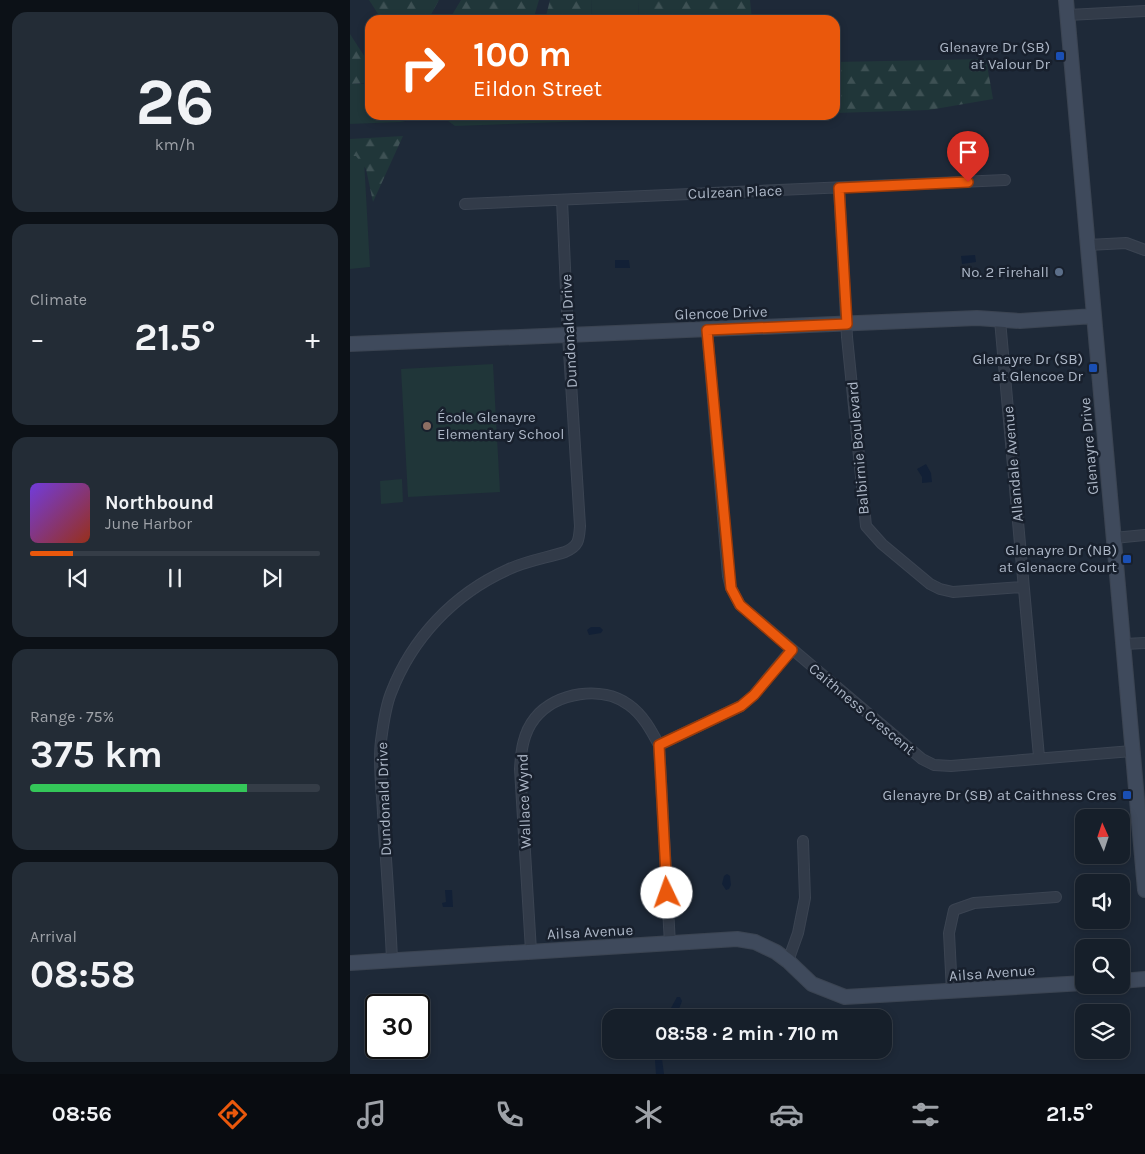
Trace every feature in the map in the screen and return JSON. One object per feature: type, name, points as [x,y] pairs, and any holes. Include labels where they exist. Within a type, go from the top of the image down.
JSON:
[{"type":"street","name":"Glenayre Drive","points":[[1066,0],[1145,890]]},
{"type":"street","points":[[1068,15],[1145,11]]},
{"type":"street","name":"Culzean Place","points":[[465,204],[1005,180]]},
{"type":"street","name":"Balbirnie Boulevard","points":[[839,188],[847,324],[863,516],[868,531],[930,584],[940,589],[953,592],[1024,587]]},
{"type":"street","name":"Dundonald Drive","points":[[392,960],[381,760],[381,743],[390,695],[400,673],[421,639],[440,615],[482,583],[508,569],[565,552],[574,548],[579,540],[580,526],[562,200]]},
{"type":"street","points":[[1088,245],[1126,243],[1145,250]]},
{"type":"street","name":"Glencoe Drive","points":[[350,344],[977,318],[1020,321],[1094,316]]},
{"type":"street","name":"Allandale Avenue","points":[[1000,320],[1039,757]]},
{"type":"street","name":"Caithness Crescent","points":[[707,330],[731,588],[740,605],[922,759],[934,765],[950,766],[1039,757],[1132,751]]},
{"type":"street","points":[[1114,538],[1145,535]]},
{"type":"street","points":[[1124,644],[1145,643]]},
{"type":"street","points":[[670,944],[659,745],[741,706],[754,695],[792,650]]},
{"type":"street","name":"Wallace Wynd","points":[[531,951],[520,769],[521,750],[526,732],[534,718],[553,703],[576,694],[592,693],[611,696],[629,705],[646,722],[659,745]]},
{"type":"street","points":[[788,961],[798,933],[805,898],[803,840]]},
{"type":"street","points":[[952,992],[949,932],[954,910],[974,903],[1056,897]]},
{"type":"street","name":"Ailsa Avenue","points":[[350,963],[737,939],[755,942],[788,961],[812,984],[845,997],[1075,984]]},
{"type":"street","points":[[1130,980],[1145,979]]},
{"type":"green space","points":[[369,0],[439,0],[431,15],[379,15]]},
{"type":"green space","points":[[461,0],[539,0],[534,15],[452,15]]},
{"type":"green space","points":[[550,0],[591,0],[592,15],[546,15]]},
{"type":"green space","points":[[591,0],[638,0],[639,15],[592,15]]},
{"type":"green space","points":[[638,0],[750,0],[752,15],[639,15]]},
{"type":"green space","points":[[350,34],[365,57],[365,83],[350,84]]},
{"type":"green space","points":[[986,59],[993,99],[929,110],[840,113],[840,62]]},
{"type":"green space","points":[[350,84],[365,84],[365,120],[410,120],[401,122],[350,124]]},
{"type":"green space","points":[[448,120],[617,120],[455,126]]},
{"type":"green space","points":[[403,136],[373,202],[366,169],[356,156],[350,156],[350,139]]},
{"type":"green space","points":[[363,141],[370,267],[350,269],[350,142]]},
{"type":"green space","points":[[493,364],[500,492],[408,497],[401,369]]},
{"type":"green space","points":[[402,479],[403,502],[381,504],[380,481]]},
{"type":"water","points":[[975,255],[976,262],[962,264],[961,256]]},
{"type":"water","points":[[615,260],[629,260],[630,268],[615,268]]},
{"type":"water","points":[[926,464],[931,473],[932,482],[922,483],[922,477],[917,469]]},
{"type":"water","points":[[591,627],[600,627],[603,630],[601,633],[589,635],[587,630]]},
{"type":"water","points":[[727,874],[730,876],[731,885],[726,890],[722,884],[724,876]]},
{"type":"water","points":[[445,890],[452,890],[453,907],[443,907],[442,903],[446,902]]},
{"type":"water","points":[[677,997],[680,997],[682,1001],[679,1009],[671,1008]]},
{"type":"water","points":[[662,1059],[664,1074],[656,1074],[655,1060]]},
{"type":"place","name":"Glenayre Dr (SB) at Valour Dr","points":[[1060,56]]},
{"type":"place","name":"No. 2 Firehall","points":[[1059,272]]},
{"type":"place","name":"Glenayre Dr (SB) at Glencoe Dr","points":[[1093,368]]},
{"type":"place","name":"École Glenayre Elementary School","points":[[427,426]]},
{"type":"place","name":"Glenayre Dr (NB) at Glenacre Court","points":[[1127,559]]},
{"type":"place","name":"Glenayre Dr (SB) at Caithness Cres","points":[[1127,795]]},
{"type":"route","points":[[667,893],[659,745],[741,706],[754,695],[792,650],[740,605],[731,588],[728,576],[707,330],[847,324],[839,188],[968,182]]}]
